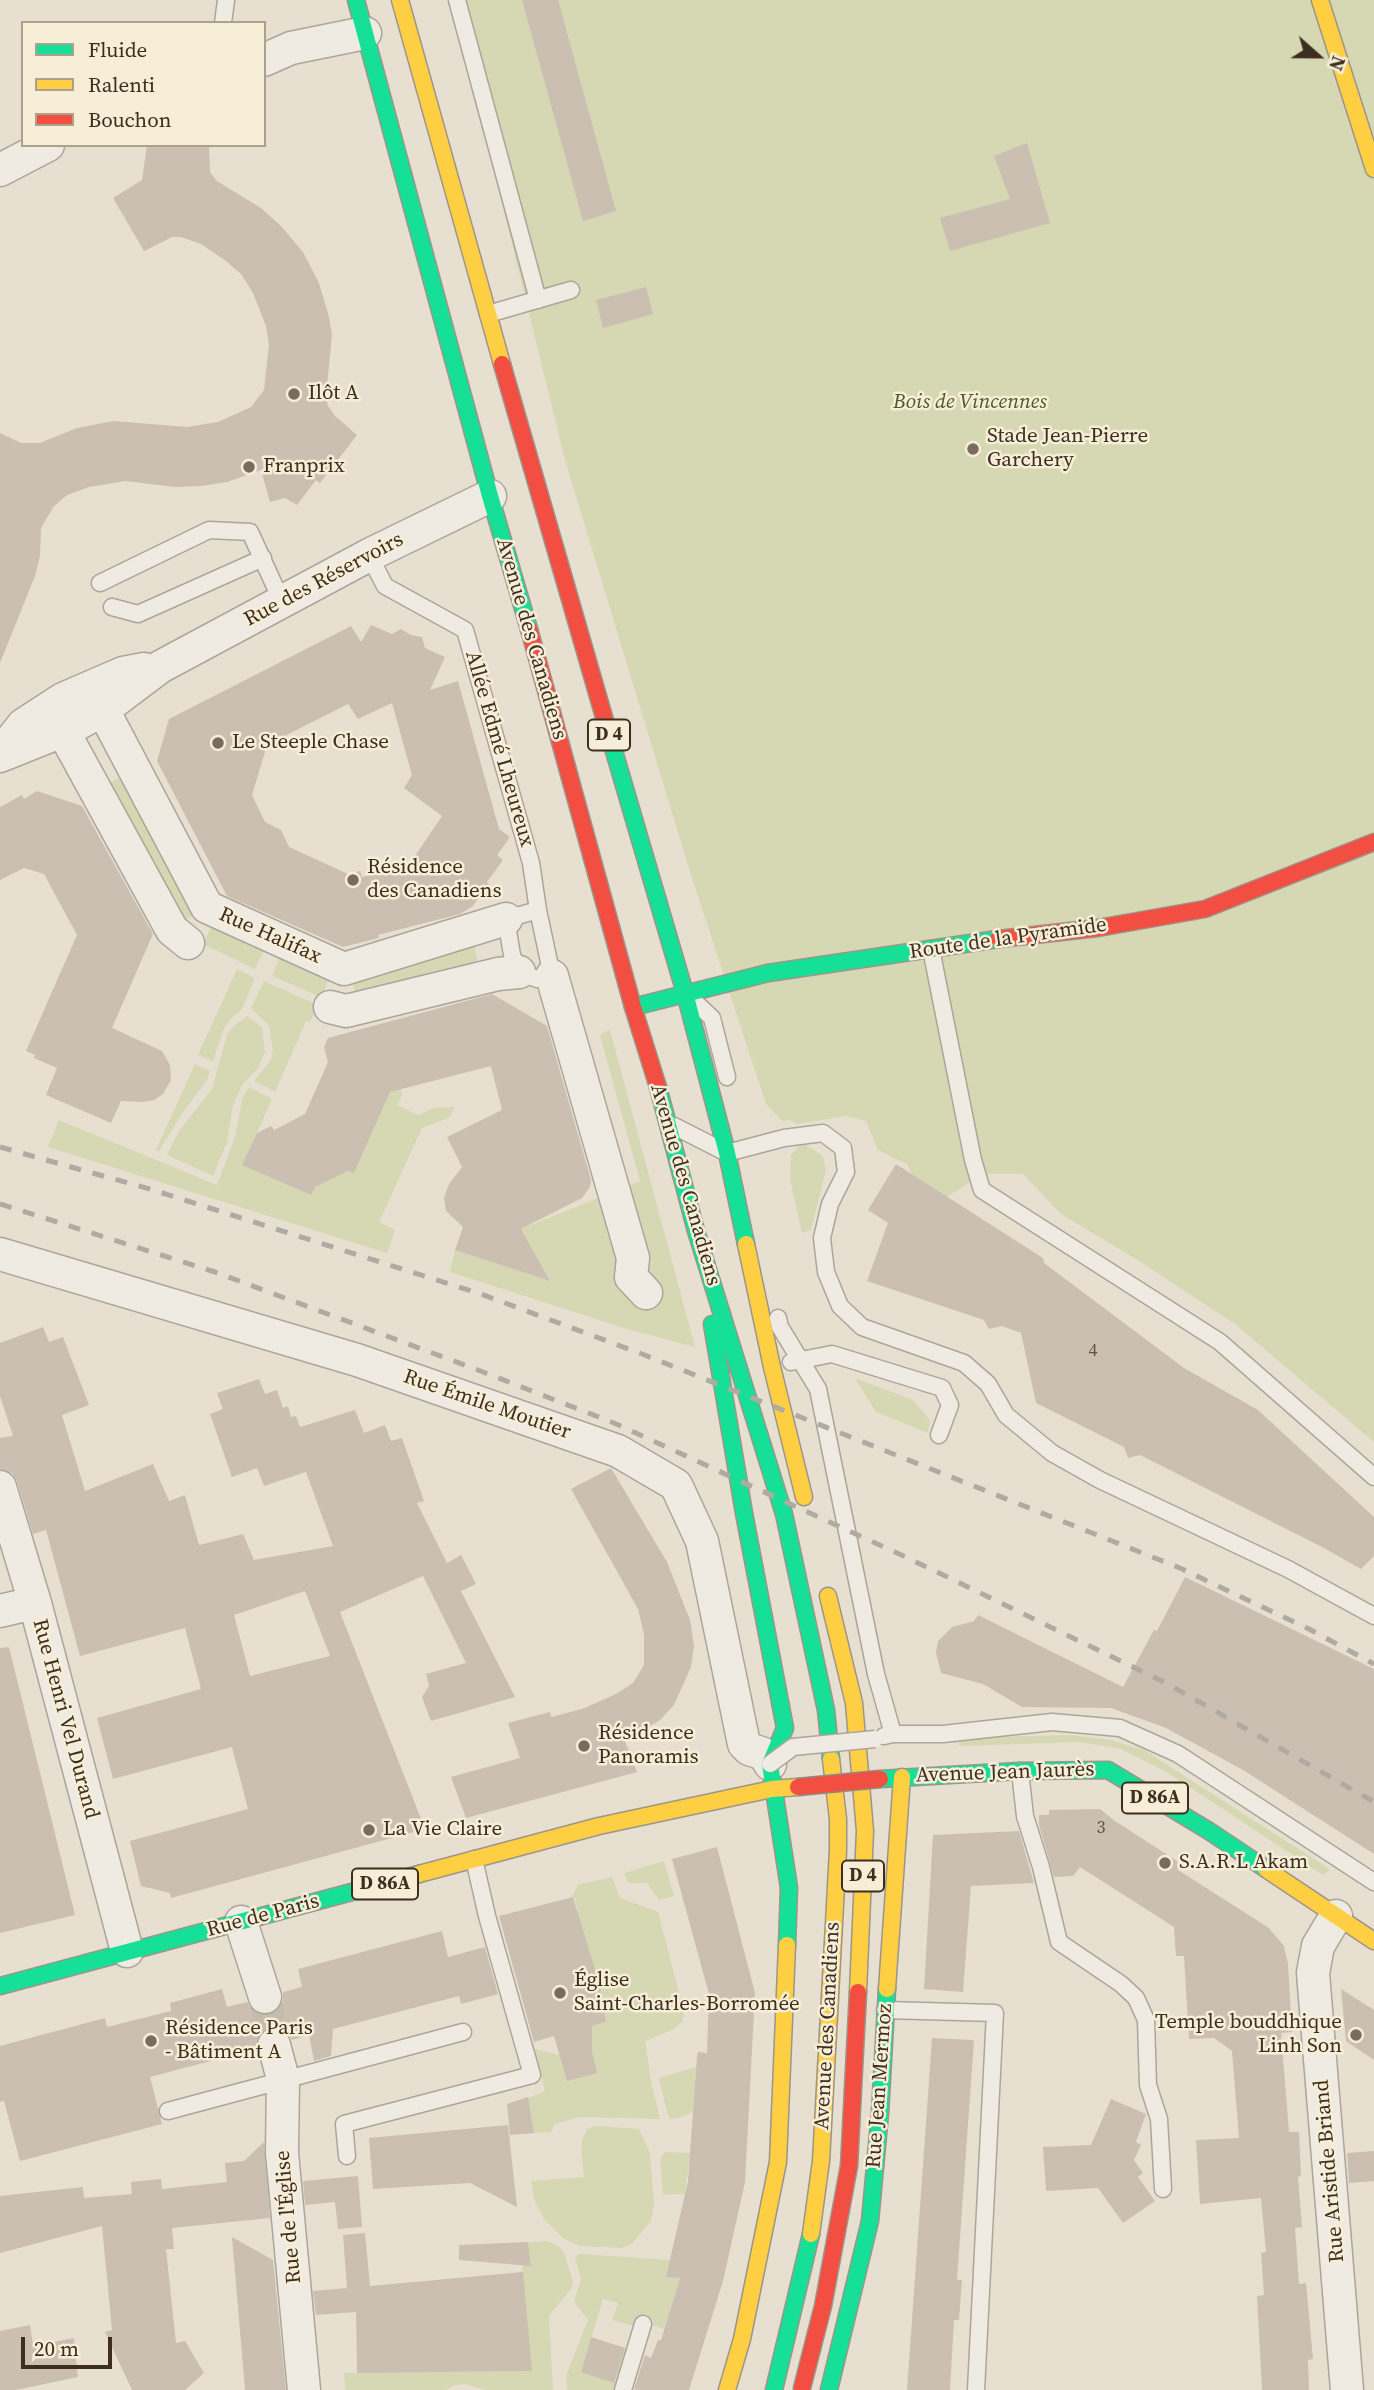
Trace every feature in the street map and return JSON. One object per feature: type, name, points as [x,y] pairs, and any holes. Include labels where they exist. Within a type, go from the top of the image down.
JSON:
[{"type":"main road","name":"Avenue des Canadiens","points":[[356,0],[490,496],[563,749],[633,1007],[669,1124],[696,1231],[784,1514],[826,1710],[838,1819],[821,2161],[814,2221],[774,2390]]},
{"type":"main road","name":"Avenue des Canadiens","points":[[400,0],[685,993],[736,1147],[772,1367],[808,1515]]},
{"type":"main road","points":[[1320,0],[1374,169]]},
{"type":"main road","name":"Route de la Pyramide","points":[[633,1007],[761,974],[990,940],[1098,928],[1205,909],[1374,842]]},
{"type":"main road","points":[[696,1231],[744,1513],[785,1728],[771,1776],[789,1888],[778,2162],[742,2339],[727,2390]]},
{"type":"main road","name":"Avenue des Canadiens","points":[[802,2390],[823,2306],[849,2166],[864,1861],[855,1703],[825,1582]]},
{"type":"main road","name":"Avenue Jean Jaurès","points":[[771,1776],[798,1787],[902,1777],[1108,1770],[1209,1831],[1374,1941]]},
{"type":"main road","name":"Rue de Paris","points":[[0,1986],[599,1826],[771,1776]]},
{"type":"main road","name":"Rue Jean Mermoz","points":[[829,2390],[870,2221],[880,2113],[902,1777]]},
{"type":"street","points":[[266,59],[291,48],[365,33]]},
{"type":"street","points":[[0,170],[44,147]]},
{"type":"street","name":"Rue des Réservoirs","points":[[0,755],[63,731],[103,710],[160,667],[369,555],[490,496]]},
{"type":"street","name":"Rue des Réservoirs","points":[[0,755],[23,726],[63,699],[122,673],[160,667]]},
{"type":"street","name":"Rue Halifax","points":[[103,710],[206,907],[344,969],[506,919]]},
{"type":"street","points":[[63,731],[172,930],[188,943]]},
{"type":"street","points":[[330,1007],[346,1011],[498,974],[519,972]]},
{"type":"street","name":"Allée Edmé Lheureux","points":[[552,976],[634,1258],[631,1277],[646,1293]]},
{"type":"street","name":"Rue Émile Moutier","points":[[0,1254],[357,1360],[618,1451],[676,1485],[702,1541],[744,1744],[749,1749],[764,1754],[771,1776]]},
{"type":"street","name":"Rue Henri Vel Durand","points":[[0,1487],[35,1603],[127,1951]]},
{"type":"street","name":"Rue Aristide Briand","points":[[1336,1916],[1318,1946],[1313,1973],[1348,2390]]},
{"type":"street","points":[[241,1922],[265,1997]]},
{"type":"street","name":"Rue de l'Église","points":[[274,2045],[283,2080],[282,2152],[304,2390]]},
{"type":"lane","points":[[223,21],[226,0]]},
{"type":"lane","points":[[457,0],[538,300]]},
{"type":"lane","points":[[488,314],[571,290]]},
{"type":"lane","points":[[100,583],[209,530],[250,532],[282,602]]},
{"type":"lane","name":"Allée Edmé Lheureux","points":[[369,555],[384,586],[464,630],[531,863],[552,976]]},
{"type":"lane","points":[[112,607],[138,614],[263,558]]},
{"type":"lane","points":[[538,910],[506,919],[512,955],[519,972],[537,979],[552,976]]},
{"type":"lane","points":[[932,949],[973,1160],[982,1190],[1220,1342],[1374,1477]]},
{"type":"lane","points":[[685,993],[712,1018],[729,1088]]},
{"type":"lane","points":[[669,1124],[736,1147],[822,1133],[843,1147],[846,1172],[830,1204],[822,1238],[826,1272],[840,1306],[862,1327],[964,1363],[988,1384],[1006,1415],[1052,1453],[1100,1480],[1287,1569],[1374,1616]]},
{"type":"lane","points":[[736,1147],[749,1178]]},
{"type":"lane","points":[[775,1300],[780,1327],[818,1389],[876,1674],[893,1734]]},
{"type":"lane","points":[[780,1327],[772,1367],[832,1354],[942,1388],[950,1405],[939,1435]]},
{"type":"lane","points":[[771,1776],[793,1747],[875,1739],[893,1734],[943,1734],[1052,1722],[1120,1728],[1178,1754],[1374,1882]]},
{"type":"lane","points":[[1020,1771],[1025,1816],[1041,1867],[1059,1942],[1121,1984],[1136,1998],[1146,2020],[1148,2085],[1158,2119],[1163,2189]]},
{"type":"lane","points":[[347,2156],[344,2124],[532,2075],[487,1916],[474,1859]]},
{"type":"lane","points":[[885,2010],[995,2013],[976,2390]]},
{"type":"lane","points":[[168,2111],[463,2032]]},
{"type":"lane","points":[[623,2390],[643,2324]]},
{"type":"green space","name":"Bois de Vincennes","points":[[452,0],[1374,0],[1374,1442],[1235,1324],[1061,1214],[1023,1174],[983,1174],[924,1208],[908,1165],[878,1150],[866,1121],[846,1116],[796,1124],[790,1120],[782,1121],[766,1104],[691,875],[565,460]]},
{"type":"green space","points":[[127,774],[200,912],[180,923],[106,785]]},
{"type":"green space","points":[[213,923],[265,947],[255,969],[203,944]]},
{"type":"green space","points":[[473,941],[479,967],[357,999],[350,973]]},
{"type":"green space","points":[[281,954],[331,975],[321,997],[272,976]]},
{"type":"green space","points":[[237,969],[255,978],[241,1011],[234,1015],[224,1028],[213,1061],[198,1055]]},
{"type":"green space","points":[[264,981],[318,1005],[310,1022],[306,1021],[275,1092],[254,1081],[271,1060],[273,1050],[269,1025],[251,1008]]},
{"type":"green space","points":[[247,1016],[262,1027],[265,1052],[258,1068],[242,1085],[233,1105],[227,1142],[213,1176],[167,1155],[179,1131],[212,1089],[227,1035]]},
{"type":"green space","points":[[610,1030],[695,1347],[627,1329],[450,1272],[455,1250],[544,1279],[546,1274],[521,1229],[640,1181],[600,1035]]},
{"type":"green space","points":[[195,1064],[210,1071],[207,1080],[159,1151],[156,1150]]},
{"type":"green space","points":[[392,1086],[394,1091],[401,1089],[402,1095],[397,1105],[418,1115],[434,1108],[455,1107],[449,1118],[422,1128],[379,1222],[395,1230],[387,1253],[48,1147],[59,1120],[217,1185],[235,1137],[243,1096],[249,1087],[272,1099],[243,1165],[311,1195],[315,1187],[348,1171],[354,1173]]},
{"type":"green space","points":[[806,1145],[823,1156],[826,1170],[811,1230],[802,1233],[790,1179],[791,1155],[799,1146]]},
{"type":"green space","points":[[855,1378],[913,1400],[930,1420],[928,1433],[876,1412]]},
{"type":"green space","points":[[1070,1735],[1110,1740],[1144,1750],[1329,1871],[1323,1875],[1165,1771],[1121,1749],[1079,1742],[962,1746],[959,1745],[958,1738]]},
{"type":"green space","points":[[664,1861],[674,1896],[659,1900],[647,1883],[628,1883],[624,1873]]},
{"type":"green space","points":[[612,1877],[620,1898],[658,1912],[684,2012],[683,2021],[672,2030],[645,2041],[660,2119],[579,2117],[555,2124],[551,2132],[534,2133],[528,2098],[545,2091],[534,2049],[558,2055],[565,2051],[591,2050],[591,2026],[600,2024],[605,2016],[572,1897],[578,1885]]},
{"type":"green space","points":[[696,2067],[693,2112],[670,2119],[659,2078]]},
{"type":"green space","points":[[597,2126],[639,2129],[650,2153],[654,2206],[651,2221],[632,2244],[622,2248],[581,2246],[564,2239],[544,2219],[534,2199],[531,2181],[584,2177],[581,2147],[583,2138],[588,2128]]},
{"type":"green space","points":[[665,2152],[690,2153],[685,2194],[663,2195],[660,2159]]},
{"type":"green space","points":[[547,2241],[560,2247],[564,2253],[573,2282],[571,2289],[549,2316],[553,2390],[485,2390],[465,2384],[446,2390],[345,2390],[344,2373],[531,2371],[522,2266],[531,2266],[528,2242]]},
{"type":"green space","points":[[580,2254],[670,2260],[666,2276],[680,2278],[664,2329],[652,2325],[653,2320],[638,2315],[633,2326],[612,2320],[618,2303],[603,2299],[581,2371],[605,2379],[616,2345],[628,2349],[615,2390],[567,2390],[566,2376],[588,2320],[574,2302],[581,2279],[575,2257]]},
{"type":"building","points":[[522,0],[558,0],[616,211],[583,221]]},
{"type":"building","points":[[1027,143],[1050,223],[950,251],[940,218],[1010,199],[994,156]]},
{"type":"building","name":"Ilôt A","points":[[147,147],[209,147],[210,172],[217,181],[261,208],[303,252],[319,283],[332,335],[326,397],[328,406],[335,416],[357,435],[320,483],[316,480],[297,505],[285,498],[270,502],[261,470],[227,482],[202,486],[175,487],[125,481],[89,487],[67,495],[54,506],[41,528],[40,556],[35,576],[0,663],[0,433],[21,443],[40,443],[77,428],[113,421],[187,427],[218,422],[251,407],[264,390],[269,344],[266,326],[253,293],[241,274],[201,244],[181,237],[172,237],[144,251],[113,198],[142,180]]},
{"type":"building","points":[[646,287],[653,314],[603,328],[596,300]]},
{"type":"building","points":[[371,625],[392,634],[401,629],[422,637],[425,648],[445,657],[430,690],[458,681],[499,829],[510,837],[497,855],[503,860],[473,906],[460,914],[343,947],[227,896],[157,761],[169,719],[351,626],[361,642]],"holes":[[[392,703],[412,775],[404,788],[442,816],[413,859],[414,863],[362,877],[360,871],[348,874],[289,847],[281,830],[265,822],[252,795],[267,745],[348,704],[358,719]]]},
{"type":"building","points":[[37,791],[82,806],[153,934],[112,1028],[162,1051],[170,1065],[171,1080],[163,1094],[154,1100],[121,1101],[111,1123],[46,1095],[57,1068],[34,1058],[35,1055],[26,1051],[77,935],[44,874],[24,868],[0,880],[0,807],[22,795],[24,799]]},
{"type":"building","points":[[492,994],[547,1026],[591,1180],[590,1187],[582,1198],[521,1229],[550,1281],[455,1250],[463,1227],[446,1211],[444,1198],[449,1184],[462,1167],[447,1137],[502,1110],[491,1066],[390,1092],[354,1173],[348,1171],[315,1187],[311,1195],[242,1165],[257,1133],[271,1126],[274,1130],[305,1114],[328,1062],[324,1047],[328,1038]]},
{"type":"building","points":[[896,1164],[1043,1258],[1044,1263],[1184,1368],[1258,1410],[1374,1517],[1374,1556],[1361,1569],[1140,1455],[1128,1458],[1124,1447],[1036,1403],[1021,1333],[1002,1326],[989,1329],[984,1320],[867,1281],[888,1223],[868,1210]]},
{"type":"building","points":[[43,1327],[49,1342],[63,1337],[89,1405],[62,1415],[85,1491],[153,1464],[169,1501],[185,1495],[199,1545],[243,1534],[254,1560],[333,1546],[306,1472],[264,1486],[257,1468],[232,1477],[210,1414],[223,1409],[217,1393],[259,1379],[265,1394],[277,1390],[283,1408],[288,1406],[291,1417],[296,1416],[300,1427],[355,1410],[364,1433],[385,1425],[391,1441],[402,1438],[424,1501],[417,1503],[447,1563],[461,1555],[476,1584],[461,1591],[515,1697],[431,1721],[422,1697],[429,1686],[426,1674],[466,1663],[423,1576],[340,1612],[425,1829],[171,1898],[170,1893],[141,1886],[130,1841],[248,1809],[232,1747],[113,1779],[97,1718],[201,1689],[185,1628],[80,1656],[46,1530],[33,1534],[17,1481],[12,1473],[0,1469],[0,1438],[13,1436],[0,1396],[0,1343]],"holes":[[[305,1591],[330,1656],[250,1676],[234,1615]]]},
{"type":"building","points":[[611,1468],[667,1562],[690,1620],[694,1646],[691,1667],[674,1705],[660,1720],[625,1741],[637,1772],[466,1818],[451,1777],[520,1758],[508,1723],[550,1712],[551,1717],[582,1709],[633,1683],[644,1665],[644,1634],[638,1609],[571,1489]]},
{"type":"building","points":[[1185,1577],[1374,1669],[1374,1854],[1243,1770],[1166,1728],[1111,1708],[1022,1707],[983,1684],[941,1673],[936,1653],[938,1641],[952,1627],[974,1621],[978,1615],[1123,1687],[1154,1630],[1157,1631]]},
{"type":"building","points":[[9,1647],[75,1915],[0,1933],[0,1648]]},
{"type":"building","points":[[1100,1809],[1177,1861],[1178,1870],[1269,1928],[1284,1946],[1288,1964],[1292,2032],[1281,2033],[1289,2132],[1299,2132],[1301,2176],[1298,2177],[1302,2227],[1295,2228],[1299,2284],[1306,2283],[1313,2359],[1308,2360],[1309,2390],[1262,2390],[1257,2296],[1264,2295],[1261,2253],[1266,2252],[1261,2198],[1200,2204],[1196,2140],[1239,2138],[1232,2051],[1214,2038],[1189,2039],[1184,1956],[1176,1956],[1174,1927],[1080,1867],[1073,1876],[1054,1877],[1039,1825],[1039,1815],[1049,1815],[1049,1810]]},
{"type":"building","points":[[1019,1831],[1034,1883],[971,1886],[963,1992],[924,1989],[933,1835]]},
{"type":"building","points":[[717,1847],[755,1993],[745,2182],[723,2281],[689,2390],[637,2390],[634,2389],[645,2355],[651,2358],[658,2340],[661,2340],[680,2278],[666,2277],[688,2181],[697,2056],[698,2052],[707,2053],[709,1994],[672,1859]]},
{"type":"building","name":"Église Saint-Charles-Borromée","points":[[573,1897],[600,1986],[606,2022],[592,2026],[592,2052],[597,2073],[567,2081],[554,2036],[534,2042],[499,1916]]},
{"type":"building","points":[[442,1931],[448,1957],[485,1947],[498,1994],[461,2004],[459,1996],[333,2029],[331,2056],[314,2061],[309,2035],[292,2040],[279,2028],[269,2027],[261,2033],[256,2049],[150,2077],[162,2124],[20,2161],[4,2101],[0,2102],[0,2046],[105,2018],[107,2027],[171,2011],[170,2003],[222,1989],[227,2007],[247,2002],[253,2011],[270,2015],[279,2009],[283,2002],[283,1992],[302,1987],[298,1969]]},
{"type":"building","name":"Temple bouddhique Linh Son","points":[[1341,1989],[1374,2010],[1374,2060],[1346,2041]]},
{"type":"building","points":[[932,2038],[974,2040],[957,2280],[962,2280],[959,2320],[954,2320],[950,2390],[907,2390]]},
{"type":"building","points":[[528,2097],[534,2133],[510,2135],[507,2104]]},
{"type":"building","points":[[1111,2099],[1146,2114],[1136,2142],[1141,2145],[1134,2160],[1143,2173],[1138,2177],[1155,2201],[1123,2223],[1098,2188],[1046,2191],[1043,2147],[1091,2145]]},
{"type":"building","points":[[508,2125],[517,2207],[470,2183],[373,2189],[369,2138]]},
{"type":"building","points":[[264,2142],[270,2218],[172,2228],[174,2249],[166,2249],[176,2343],[185,2341],[204,2373],[185,2390],[132,2390],[105,2332],[112,2330],[102,2226],[0,2253],[0,2196],[83,2187],[84,2198],[132,2194],[131,2182],[161,2179],[162,2189],[227,2182],[225,2163],[244,2161]]},
{"type":"building","points":[[1374,2151],[1374,2181],[1349,2183],[1347,2153]]},
{"type":"building","points":[[358,2176],[362,2227],[338,2229],[335,2202],[305,2205],[303,2181]]},
{"type":"building","points":[[365,2233],[370,2286],[523,2272],[532,2371],[357,2373],[356,2312],[316,2315],[313,2291],[347,2288],[343,2235]]},
{"type":"building","points":[[232,2237],[273,2260],[286,2390],[245,2390]]},
{"type":"building","points":[[528,2242],[531,2266],[459,2260],[459,2245]]},
{"type":"building","points":[[30,2325],[33,2346],[74,2338],[78,2377],[16,2390],[0,2390],[0,2331]]},
{"type":"building","points":[[591,2337],[625,2348],[614,2383],[581,2372]]},
{"type":"tunnel","points":[[265,1997],[274,2045]]},
{"type":"railway","points":[[0,1147],[153,1190],[481,1294],[642,1354],[1180,1568],[1309,1629],[1374,1664]]},
{"type":"railway","points":[[0,1204],[215,1272],[614,1423],[908,1558],[1166,1683],[1374,1802]]},
{"type":"traffic: fast","points":[[356,0],[490,496],[529,629]]},
{"type":"traffic: fast","points":[[606,724],[685,993],[727,1153],[746,1244]]},
{"type":"traffic: fast","points":[[633,1007],[768,973],[998,939]]},
{"type":"traffic: fast","points":[[658,1087],[696,1231],[784,1514],[826,1710],[831,1759]]},
{"type":"traffic: fast","points":[[712,1324],[744,1513],[785,1728],[770,1764],[789,1888],[787,1945]]},
{"type":"traffic: fast","points":[[880,1779],[1020,1771],[1108,1770],[1266,1869]]},
{"type":"traffic: fast","points":[[0,1986],[419,1874]]},
{"type":"traffic: fast","points":[[829,2390],[870,2221],[887,1989]]},
{"type":"traffic: fast","points":[[774,2390],[811,2234]]},
{"type":"traffic: slow","points":[[400,0],[502,364]]},
{"type":"traffic: slow","points":[[1320,0],[1374,169]]},
{"type":"traffic: slow","points":[[746,1244],[772,1367],[804,1497]]},
{"type":"traffic: slow","points":[[828,1596],[854,1703],[865,1831],[858,1992]]},
{"type":"traffic: slow","points":[[811,2234],[821,2161],[838,1850],[838,1819],[831,1759]]},
{"type":"traffic: slow","points":[[887,1989],[902,1777]]},
{"type":"traffic: slow","points":[[419,1874],[599,1826],[772,1789],[798,1787]]},
{"type":"traffic: slow","points":[[1266,1869],[1374,1941]]},
{"type":"traffic: slow","points":[[727,2390],[742,2339],[778,2162],[787,1945]]},
{"type":"traffic: jam","points":[[502,364],[606,724]]},
{"type":"traffic: jam","points":[[529,629],[633,1007],[658,1087]]},
{"type":"traffic: jam","points":[[998,939],[1098,928],[1205,909],[1374,842]]},
{"type":"traffic: jam","points":[[798,1787],[880,1779]]},
{"type":"traffic: jam","points":[[802,2388],[823,2306],[849,2166],[858,1992]]},
{"type":"place","name":"Ilôt A","points":[[294,394]]},
{"type":"place","name":"Stade Jean-Pierre Garchery","points":[[973,449]]},
{"type":"place","name":"Franprix","points":[[249,467]]},
{"type":"place","name":"Le Steeple Chase","points":[[218,743]]},
{"type":"place","name":"Résidence des Canadiens","points":[[353,880]]},
{"type":"place","name":"Résidence Panoramis","points":[[584,1746]]},
{"type":"place","name":"La Vie Claire","points":[[369,1830]]},
{"type":"place","name":"S.A.R.L Akam","points":[[1165,1863]]},
{"type":"place","name":"Église Saint-Charles-Borromée","points":[[560,1993]]},
{"type":"place","name":"Temple bouddhique Linh Son","points":[[1356,2035]]},
{"type":"place","name":"Résidence Paris - Bâtiment A","points":[[151,2041]]}]
